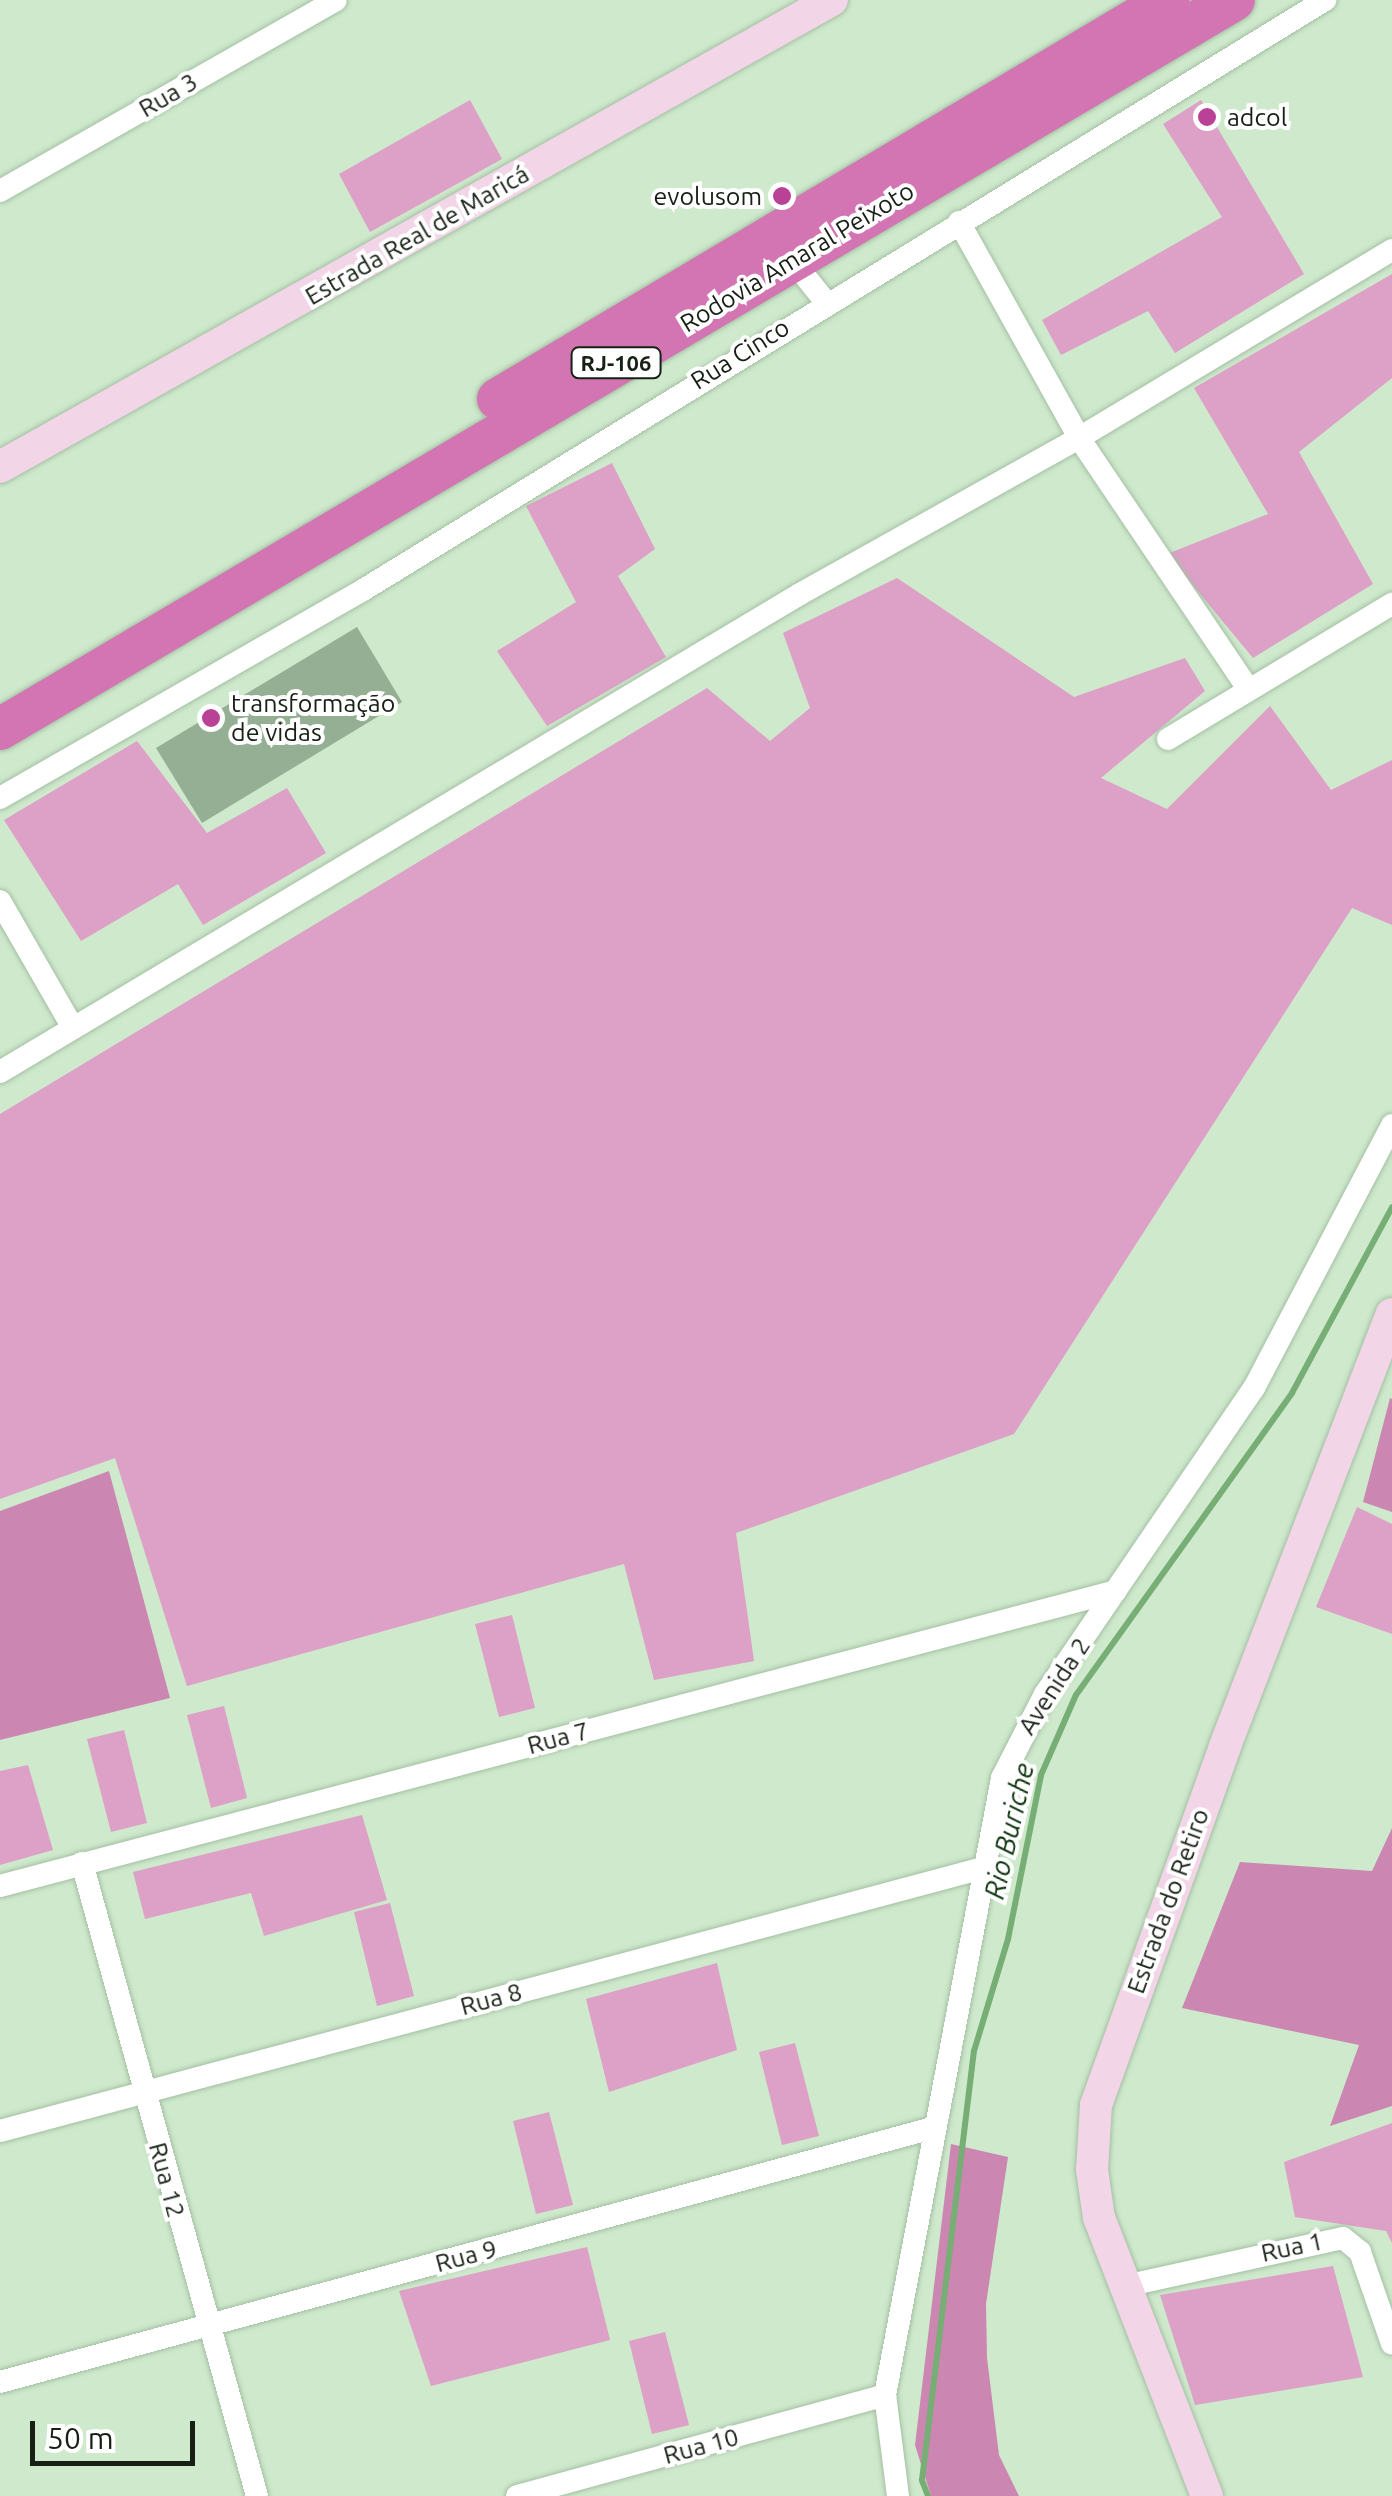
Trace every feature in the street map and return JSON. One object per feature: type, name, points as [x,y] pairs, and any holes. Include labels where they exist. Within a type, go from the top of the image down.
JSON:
[{"type":"highway","name":"Rodovia Amaral Peixoto","points":[[0,696],[1168,0]]},
{"type":"highway","name":"Rodovia Amaral Peixoto","points":[[0,729],[1234,0]]},
{"type":"street","name":"Rua 3","points":[[0,191],[336,0]]},
{"type":"street","name":"Estrada Real de Maricá","points":[[0,467],[832,0]]},
{"type":"street","name":"Rua Cinco","points":[[0,798],[363,590],[825,301],[1325,0]]},
{"type":"street","points":[[959,222],[1079,438],[1246,686]]},
{"type":"street","points":[[0,1072],[800,594],[1079,438],[1392,250]]},
{"type":"street","points":[[792,260],[825,301]]},
{"type":"street","points":[[1168,739],[1246,686],[1392,604]]},
{"type":"street","points":[[0,901],[73,1028]]},
{"type":"street","name":"Avenida 2","points":[[898,2496],[885,2395],[932,2128],[1002,1778],[1020,1733],[1254,1388],[1384,1164],[1392,1125]]},
{"type":"street","name":"Estrada do Retiro","points":[[1207,2496],[1099,2218],[1092,2170],[1096,2105],[1225,1746],[1392,1314]]},
{"type":"street","name":"Rua 7","points":[[0,1886],[1116,1591]]},
{"type":"street","name":"Rua 12","points":[[82,1862],[207,2327],[258,2496]]},
{"type":"street","name":"Rua 8","points":[[0,2131],[984,1868]]},
{"type":"street","name":"Rua 9","points":[[0,2382],[932,2128]]},
{"type":"street","name":"Rua 1","points":[[1125,2286],[1342,2238],[1360,2252],[1392,2344]]},
{"type":"street","name":"Rua 10","points":[[517,2496],[885,2395]]},
{"type":"shaded area","points":[[470,100],[502,159],[370,232],[339,174]]},
{"type":"shaded area","points":[[1201,100],[1304,274],[1175,353],[1148,311],[1061,355],[1042,320],[1222,217],[1163,124]]},
{"type":"shaded area","points":[[1392,274],[1392,378],[1299,452],[1373,584],[1253,658],[1167,554],[1268,514],[1194,388]]},
{"type":"shaded area","points":[[612,463],[655,549],[618,576],[666,657],[547,726],[497,651],[576,602],[526,506]]},
{"type":"shaded area","points":[[897,578],[1074,697],[1185,658],[1205,691],[1101,778],[1167,809],[1270,706],[1331,790],[1392,760],[1392,925],[1352,908],[1014,1434],[736,1533],[754,1661],[654,1680],[624,1564],[187,1686],[115,1458],[0,1499],[0,1114],[707,688],[770,741],[810,708],[783,633]]},
{"type":"shaded area","points":[[137,741],[207,833],[287,788],[326,853],[203,925],[178,884],[81,941],[4,820]]},
{"type":"shaded area","points":[[1392,1399],[1392,1512],[1363,1502]]},
{"type":"shaded area","points":[[109,1471],[170,1698],[0,1740],[0,1511]]},
{"type":"shaded area","points":[[1357,1507],[1392,1524],[1392,1634],[1316,1607]]},
{"type":"shaded area","points":[[512,1615],[535,1708],[499,1717],[475,1624]]},
{"type":"shaded area","points":[[224,1706],[247,1798],[211,1808],[187,1715]]},
{"type":"shaded area","points":[[124,1730],[147,1823],[111,1832],[87,1739]]},
{"type":"shaded area","points":[[28,1765],[53,1850],[0,1865],[0,1771]]},
{"type":"shaded area","points":[[362,1815],[387,1900],[264,1936],[251,1893],[145,1919],[133,1872]]},
{"type":"shaded area","points":[[1392,1828],[1392,2106],[1330,2126],[1359,2045],[1182,2008],[1240,1862],[1372,1871]]},
{"type":"shaded area","points":[[390,1903],[414,1996],[377,2006],[354,1912]]},
{"type":"shaded area","points":[[717,1963],[737,2050],[609,2092],[586,1999]]},
{"type":"shaded area","points":[[795,2043],[819,2136],[782,2145],[759,2052]]},
{"type":"shaded area","points":[[549,2112],[573,2205],[536,2214],[513,2121]]},
{"type":"shaded area","points":[[1392,2123],[1392,2243],[1386,2231],[1295,2217],[1284,2162]]},
{"type":"shaded area","points":[[951,2144],[1008,2157],[986,2304],[987,2358],[999,2455],[1019,2496],[931,2496],[915,2445]]},
{"type":"shaded area","points":[[587,2247],[610,2340],[431,2386],[399,2291]]},
{"type":"shaded area","points":[[1333,2266],[1363,2377],[1195,2405],[1160,2295]]},
{"type":"shaded area","points":[[665,2332],[689,2425],[652,2434],[629,2341]]},
{"type":"building","points":[[357,627],[402,702],[202,823],[156,748]]},
{"type":"waterway","name":"Rio Buriche","points":[[928,2496],[922,2480],[974,2051],[1008,1939],[1041,1775],[1076,1695],[1292,1393],[1392,1207]]},
{"type":"place","name":"adcol","points":[[1207,117]]},
{"type":"place","name":"evolusom","points":[[782,196]]},
{"type":"place","name":"transformação de vidas","points":[[211,718]]}]
